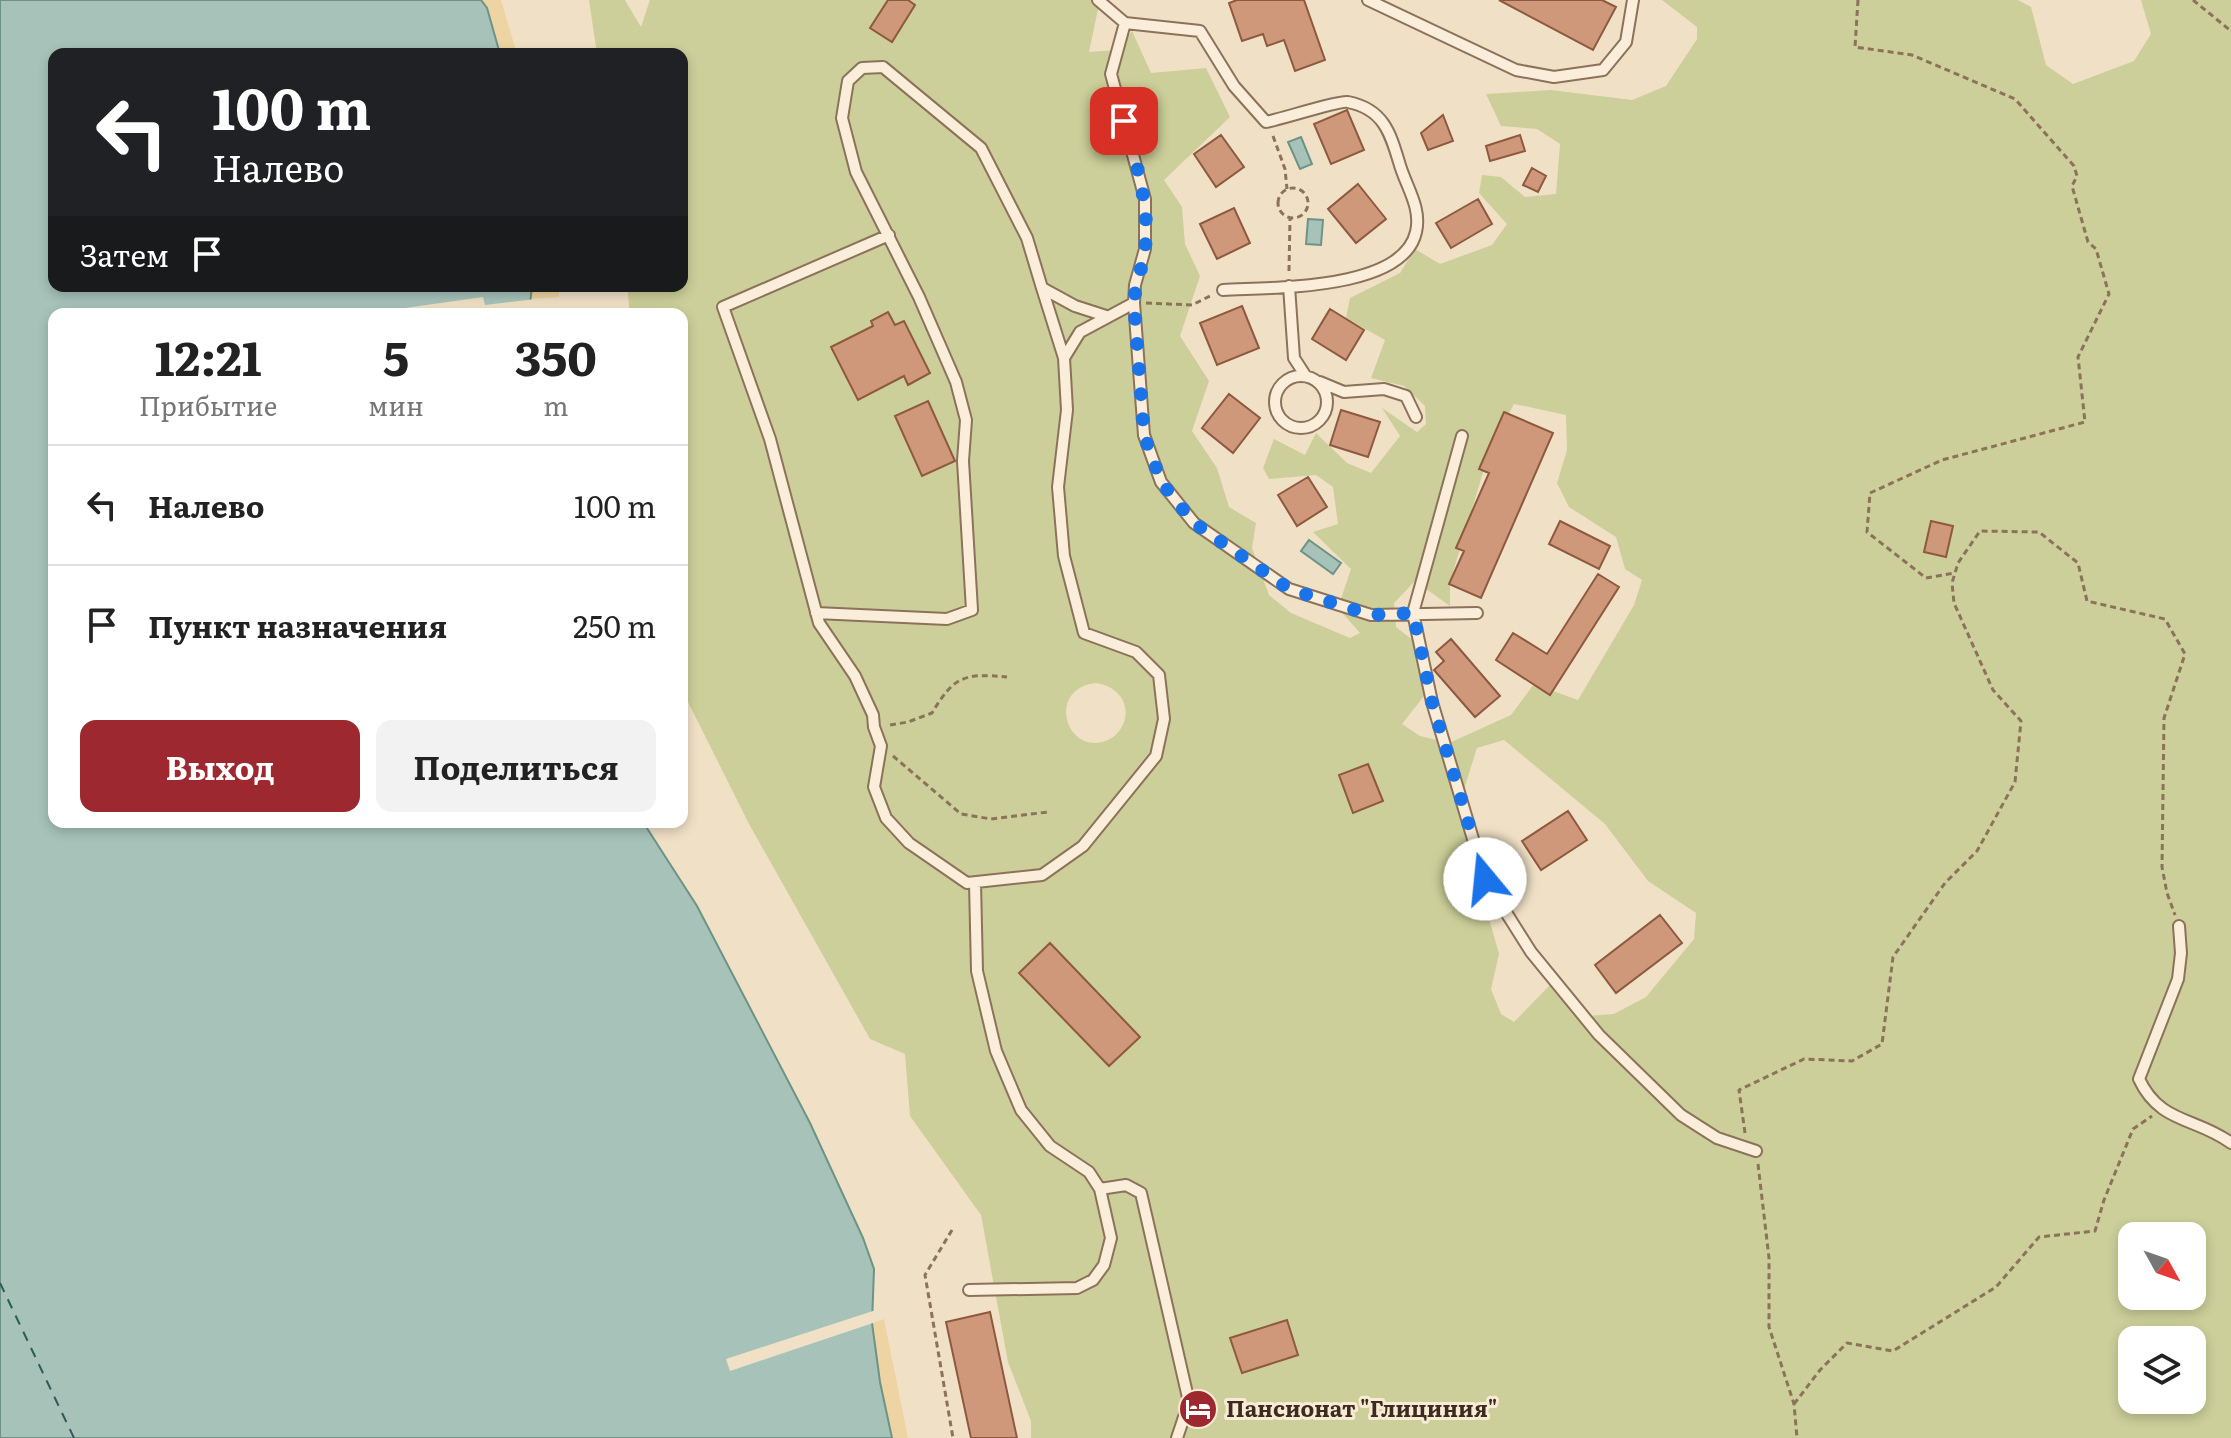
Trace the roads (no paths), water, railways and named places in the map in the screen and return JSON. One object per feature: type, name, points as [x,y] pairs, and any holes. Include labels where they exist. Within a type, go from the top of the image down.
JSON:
[{"type":"lane","points":[[1098,0],[1125,23],[1200,31],[1234,86],[1266,122],[1298,116],[1345,100],[1370,109],[1391,132],[1400,167],[1415,202],[1416,231],[1407,252],[1378,272],[1350,278],[1223,290]]},
{"type":"lane","points":[[1368,0],[1516,70],[1554,77],[1603,70],[1626,42],[1633,0]]},
{"type":"lane","points":[[1125,23],[1111,74],[1145,199],[1145,249],[1135,285],[1134,303],[1144,435],[1161,482],[1194,523],[1289,589],[1371,615],[1477,613]]},
{"type":"lane","points":[[816,613],[947,619],[972,610],[963,461],[966,420],[956,382],[919,297],[889,235],[856,172],[842,118],[848,81],[862,68],[883,67],[981,148],[1027,238],[1064,358],[1067,410],[1058,487],[1064,556],[1084,633],[1136,652],[1159,675],[1164,719],[1156,756],[1083,846],[1042,875],[967,883],[909,843],[886,818],[874,787],[881,746],[873,715],[855,676],[819,623],[816,613],[770,439],[723,307],[889,235]]},
{"type":"lane","points":[[1289,286],[1294,358],[1305,375],[1344,392],[1384,389],[1406,396],[1416,417]]},
{"type":"lane","points":[[1042,288],[1075,306],[1106,316]]},
{"type":"lane","points":[[1064,358],[1080,332],[1134,303]]},
{"type":"lane","points":[[1305,375],[1291,377],[1280,385],[1274,397],[1275,411],[1283,423],[1296,429],[1310,428],[1321,419],[1327,407],[1326,393],[1318,381]]},
{"type":"lane","points":[[1462,436],[1413,613],[1432,702],[1485,879],[1531,952],[1599,1035],[1681,1115],[1717,1138],[1756,1151]]},
{"type":"lane","points":[[969,1290],[1077,1288],[1093,1280],[1104,1265],[1111,1238],[1100,1189],[1089,1172],[1050,1146],[1021,1110],[996,1051],[977,971],[975,883]]},
{"type":"lane","points":[[2179,926],[2181,953],[2178,979],[2139,1079],[2147,1096],[2162,1109],[2231,1143]]},
{"type":"lane","points":[[1100,1189],[1126,1185],[1141,1193],[1189,1402],[1177,1438]]},
{"type":"water","points":[[0,0],[481,0],[487,8],[498,48],[48,48],[48,292],[531,292],[530,304],[517,308],[48,308],[48,828],[647,828],[697,906],[810,1123],[863,1238],[874,1269],[872,1323],[892,1438],[0,1438]]},
{"type":"water","points":[[1301,137],[1312,164],[1300,169],[1288,142]]},
{"type":"water","points":[[1308,219],[1323,220],[1321,245],[1306,244]]},
{"type":"water","points":[[1309,540],[1341,563],[1333,574],[1301,551]]},
{"type":"place","name":"Пансионат \"Глициния\"","points":[[1198,1409]]}]
